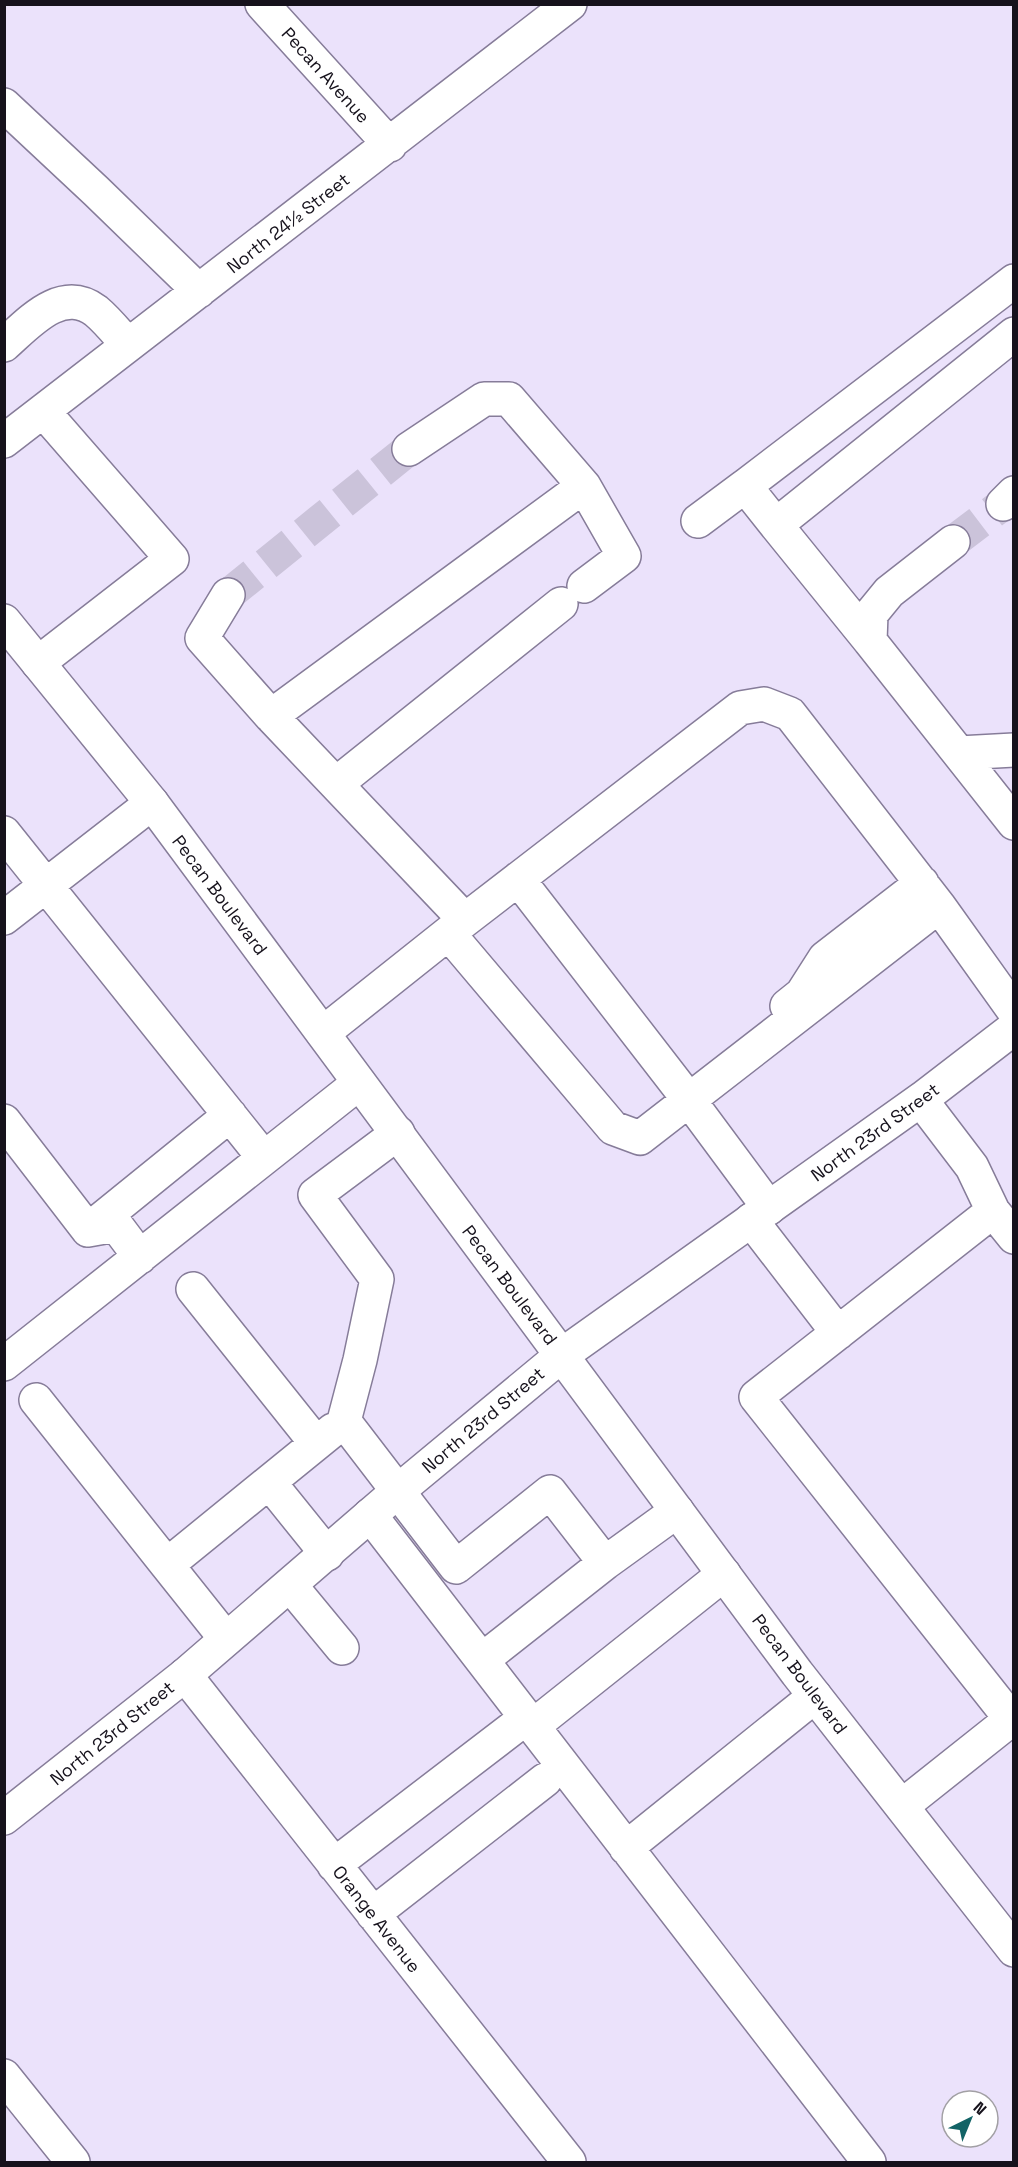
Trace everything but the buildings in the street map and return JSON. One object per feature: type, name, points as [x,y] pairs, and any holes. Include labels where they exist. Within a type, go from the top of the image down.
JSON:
[{"type":"main road","name":"Pecan Avenue","points":[[262,4],[390,145]]},
{"type":"main road","name":"North 24½ Street","points":[[4,441],[570,4]]},
{"type":"main road","points":[[4,105],[199,291]]},
{"type":"main road","points":[[698,521],[1014,281]]},
{"type":"main road","points":[[4,345],[42,311],[70,301],[94,310],[128,345]]},
{"type":"main road","points":[[776,525],[1014,334]]},
{"type":"main road","points":[[336,784],[624,556],[584,486],[509,399],[484,399],[410,449]]},
{"type":"main road","points":[[38,663],[172,559],[43,411]]},
{"type":"main road","points":[[271,716],[584,486]]},
{"type":"main road","points":[[745,486],[870,640],[1014,824]]},
{"type":"main road","points":[[870,640],[870,614],[889,592],[953,542]]},
{"type":"main road","points":[[228,595],[202,638],[271,716],[336,784],[457,927],[613,1128],[640,1138],[689,1100],[931,894]]},
{"type":"main road","name":"Pecan Boulevard","points":[[4,621],[152,803],[815,1696],[1014,1950]]},
{"type":"main road","points":[[323,1033],[740,708],[764,704],[790,714],[931,894],[1010,1033]]},
{"type":"main road","points":[[959,753],[1014,750]]},
{"type":"main road","points":[[4,918],[152,803]]},
{"type":"main road","points":[[4,833],[264,1158]]},
{"type":"main road","points":[[518,879],[689,1100],[838,1333]]},
{"type":"main road","name":"North 23rd Street","points":[[4,1818],[185,1674],[398,1491],[562,1355],[921,1100],[1010,1033]]},
{"type":"main road","points":[[4,1364],[359,1083]]},
{"type":"main road","points":[[921,1100],[972,1167],[993,1212],[1014,1237]]},
{"type":"main road","points":[[88,1230],[230,1115]]},
{"type":"main road","points":[[4,1121],[88,1230]]},
{"type":"main road","points":[[167,1565],[344,1421],[377,1279],[315,1195],[398,1133]]},
{"type":"main road","points":[[902,1806],[1012,1718],[756,1397],[993,1212]]},
{"type":"main road","points":[[88,1230],[116,1225],[140,1257]]},
{"type":"main road","points":[[193,1289],[316,1443]]},
{"type":"main road","points":[[36,1400],[226,1639]]},
{"type":"main road","points":[[344,1421],[456,1566]]},
{"type":"main road","points":[[269,1482],[327,1554]]},
{"type":"main road","points":[[428,1589],[550,1492],[605,1563]]},
{"type":"main road","points":[[482,1660],[605,1563],[677,1511]]},
{"type":"main road","points":[[370,1515],[869,2163]]},
{"type":"main road","points":[[334,1865],[529,1722],[724,1574]]},
{"type":"main road","points":[[290,1585],[342,1648]]},
{"type":"main road","name":"Orange Avenue","points":[[185,1674],[569,2163]]},
{"type":"main road","points":[[626,1848],[815,1696]]},
{"type":"main road","points":[[373,1914],[545,1780]]},
{"type":"main road","points":[[4,2076],[73,2163]]},
{"type":"tunnel","points":[[228,595],[409,449]]},
{"type":"tunnel","points":[[953,542],[1003,504]]}]
